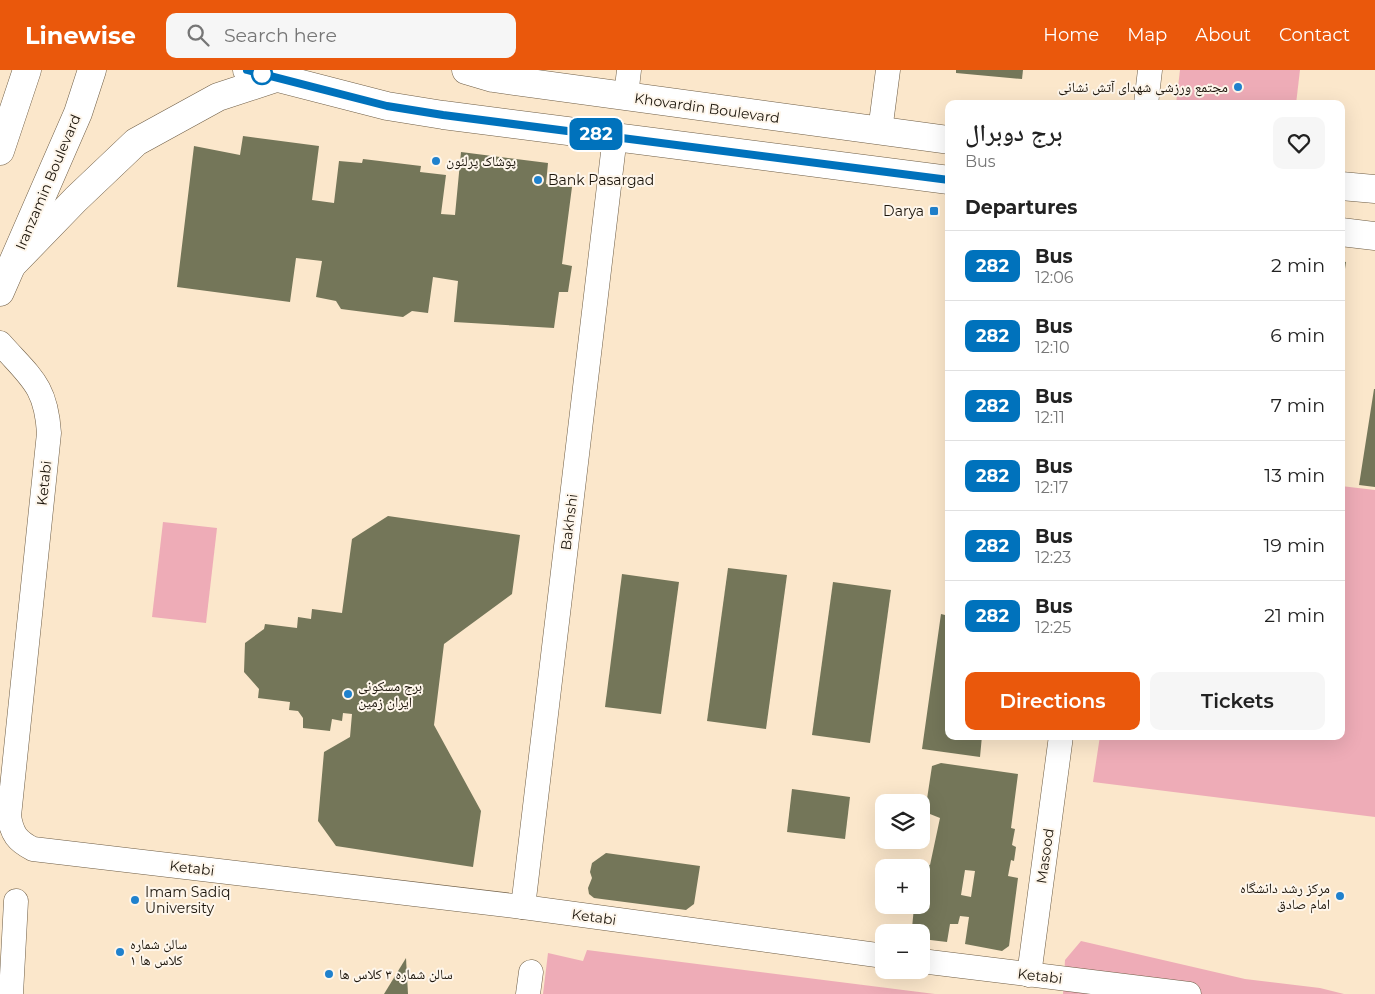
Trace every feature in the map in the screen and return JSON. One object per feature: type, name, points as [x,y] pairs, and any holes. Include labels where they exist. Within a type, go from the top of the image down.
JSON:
[{"type":"main road","points":[[0,151],[27,70]]},
{"type":"main road","name":"Iranzamin Boulevard","points":[[0,292],[78,113],[92,70]]},
{"type":"main road","points":[[247,70],[387,106],[945,179]]},
{"type":"main road","name":"Khovardin Boulevard","points":[[466,70],[493,78],[945,140]]},
{"type":"main road","points":[[13,264],[76,199],[136,142],[218,96],[276,78]]},
{"type":"main road","points":[[1345,186],[1375,190]]},
{"type":"main road","points":[[1345,232],[1375,236]]},
{"type":"street","points":[[626,96],[630,70]]},
{"type":"street","points":[[880,132],[888,70]]},
{"type":"street","points":[[1146,100],[1150,70]]},
{"type":"street","name":"Bakhshi","points":[[523,907],[615,136]]},
{"type":"street","name":"Ketabi","points":[[0,343],[40,389],[48,408],[49,433],[9,816],[12,832],[20,843],[33,849],[523,907],[875,955]]},
{"type":"street","name":"Masood","points":[[1029,975],[1060,740]]},
{"type":"street","points":[[11,994],[16,901]]},
{"type":"street","name":"Ketabi","points":[[930,962],[1189,994]]},
{"type":"shaded area","name":"مجتمع ورزشی شهدای آتش نشانی","points":[[1180,70],[1300,70],[1296,100],[1176,100]]},
{"type":"shaded area","points":[[1345,486],[1375,490],[1375,817],[1093,782],[1099,740],[1345,740]]},
{"type":"shaded area","points":[[163,522],[217,528],[206,623],[152,617]]},
{"type":"shaded area","points":[[1081,941],[1245,979],[1320,988],[1344,994],[1063,994],[1065,960]]},
{"type":"shaded area","points":[[587,950],[935,994],[543,994],[548,953],[583,961]]},
{"type":"building","points":[[956,70],[1023,70],[1022,79],[956,73]]},
{"type":"building","points":[[243,136],[319,146],[312,200],[334,203],[339,161],[362,163],[363,159],[421,166],[420,172],[446,175],[441,214],[455,215],[461,152],[548,163],[546,184],[572,187],[562,264],[572,266],[568,292],[559,292],[554,328],[454,322],[458,281],[433,277],[428,313],[412,311],[403,317],[341,309],[336,301],[316,297],[322,261],[296,258],[290,302],[177,287],[194,146],[240,155]]},
{"type":"building","points":[[1375,389],[1375,487],[1359,485]]},
{"type":"building","name":"برج مسکونی ایران زمین","points":[[388,516],[520,535],[512,594],[444,644],[434,725],[481,811],[473,867],[336,846],[318,821],[324,752],[350,737],[352,714],[343,713],[342,721],[332,719],[330,731],[303,728],[303,718],[298,711],[289,710],[290,702],[258,698],[259,689],[244,672],[245,643],[264,629],[265,624],[297,628],[298,617],[311,619],[312,609],[342,613],[352,539]]},
{"type":"building","points":[[728,568],[787,575],[766,729],[707,721]]},
{"type":"building","points":[[622,574],[679,582],[661,714],[605,707]]},
{"type":"building","points":[[833,582],[891,590],[870,743],[812,735]]},
{"type":"building","points":[[941,614],[945,615],[945,740],[982,740],[980,757],[922,749]]},
{"type":"building","points":[[941,763],[1018,774],[1011,828],[1015,829],[1012,845],[1016,847],[1014,861],[1011,860],[1008,876],[1018,878],[1009,946],[1002,951],[965,944],[969,917],[960,916],[958,924],[950,924],[947,942],[930,940],[930,924],[912,924],[913,914],[930,914],[930,865],[940,818],[930,814],[930,794],[928,794],[932,766]],"holes":[[[965,870],[975,871],[971,897],[961,895]]]},
{"type":"building","points":[[792,789],[850,797],[845,839],[787,832]]},
{"type":"building","points":[[606,853],[700,866],[694,904],[686,910],[594,898],[589,894],[588,888],[592,878],[590,872],[592,863]]},
{"type":"building","points":[[406,958],[408,994],[384,994]]},
{"type":"bus line","name":"282","points":[[247,70],[387,106],[443,115],[945,179]]},
{"type":"place","name":"مجتمع ورزشی شهدای آتش نشانی","points":[[1238,87]]},
{"type":"place","name":"پوشاک پرلئون","points":[[436,161]]},
{"type":"place","name":"Bank Pasargad","points":[[538,180]]},
{"type":"place","name":"Darya","points":[[934,211]]},
{"type":"place","name":"برج مسکونی ایران زمین","points":[[348,694]]},
{"type":"place","name":"مرکز رشد دانشگاه امام صادق","points":[[1340,896]]},
{"type":"place","name":"Imam Sadiq University","points":[[135,900]]},
{"type":"place","name":"سالن شماره ۱ کلاس ها","points":[[120,952]]},
{"type":"place","name":"سالن شماره ۳ کلاس ها","points":[[329,974]]}]
